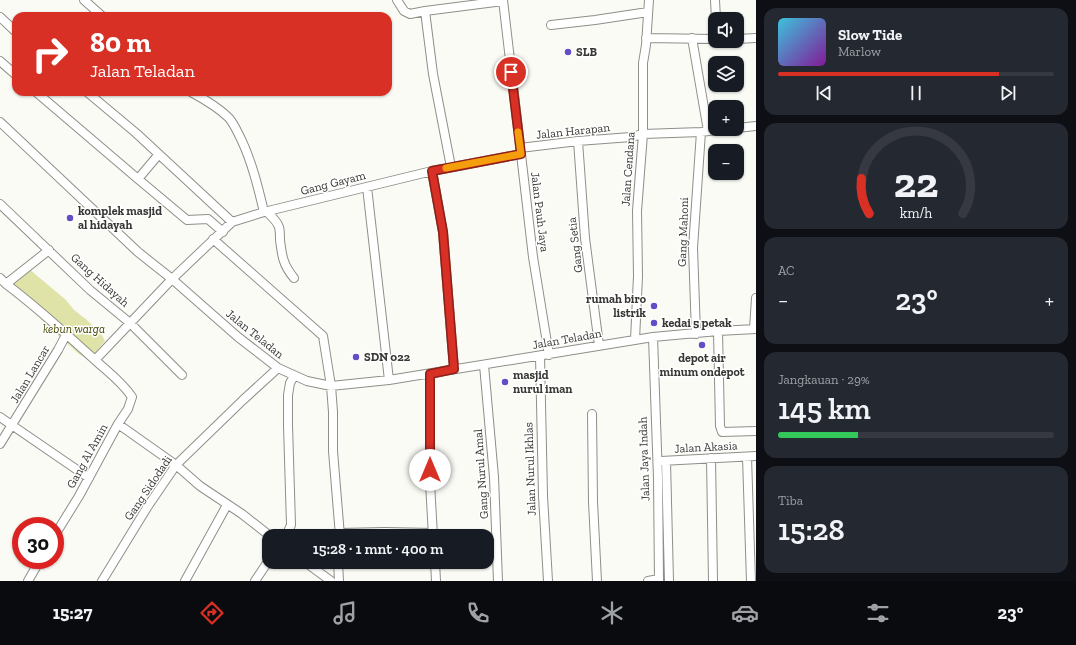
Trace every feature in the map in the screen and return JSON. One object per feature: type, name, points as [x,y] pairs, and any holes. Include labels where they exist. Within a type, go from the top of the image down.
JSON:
[{"type":"street","points":[[84,0],[98,12]]},
{"type":"street","points":[[397,0],[404,11],[410,14],[503,0]]},
{"type":"street","name":"Jalan Pauh Jaya","points":[[503,0],[545,356]]},
{"type":"street","name":"Jalan Cendana","points":[[634,340],[638,276],[637,211],[643,134],[643,63],[649,0]]},
{"type":"street","points":[[716,0],[716,12]]},
{"type":"street","points":[[425,11],[433,74],[451,167]]},
{"type":"street","points":[[551,25],[648,12]]},
{"type":"street","points":[[0,17],[12,28]]},
{"type":"street","points":[[646,38],[708,39]]},
{"type":"street","name":"Gang Mahoni","points":[[692,38],[704,131],[693,248],[696,334]]},
{"type":"street","points":[[744,39],[756,38]]},
{"type":"street","points":[[0,61],[12,72]]},
{"type":"street","points":[[41,96],[187,220],[208,219],[223,232]]},
{"type":"street","points":[[49,250],[3,281],[33,304],[95,360],[172,279],[232,222],[160,154],[92,96]]},
{"type":"street","points":[[198,96],[228,117],[234,125],[248,154],[265,212],[277,223],[279,228],[286,270],[294,278]]},
{"type":"street","name":"Jalan Teladan","points":[[0,122],[138,252],[172,279],[238,337],[278,368],[307,381],[331,386],[389,380],[545,356],[599,345],[653,337],[755,329]]},
{"type":"street","points":[[744,127],[756,126]]},
{"type":"street","name":"Jalan Harapan","points":[[520,151],[578,141],[631,137],[643,134],[708,131]]},
{"type":"street","name":"Gang Setia","points":[[578,141],[585,238],[599,345]]},
{"type":"street","name":"Gang Gayam","points":[[232,222],[265,212],[520,151]]},
{"type":"street","points":[[138,179],[160,154]]},
{"type":"street","points":[[432,171],[443,232],[454,369]]},
{"type":"street","points":[[367,187],[389,380]]},
{"type":"street","name":"Gang Hidayah","points":[[0,204],[90,290],[130,323],[182,376]]},
{"type":"street","points":[[213,239],[323,336],[331,386],[333,451],[340,529]]},
{"type":"street","points":[[755,329],[756,298]]},
{"type":"street","points":[[718,331],[720,412],[722,432],[756,431]]},
{"type":"street","name":"Jalan Lancar","points":[[0,444],[66,335]]},
{"type":"street","name":"Jalan Jaya Indah","points":[[653,337],[659,580]]},
{"type":"street","name":"Jalan Nurul Ikhlas","points":[[545,356],[542,496],[548,581]]},
{"type":"street","name":"Gang Al Amin","points":[[64,520],[89,478],[118,424],[128,410],[132,396],[126,388],[95,360]]},
{"type":"street","name":"Gang Nurul Amal","points":[[484,365],[494,477],[498,581]]},
{"type":"street","name":"Gang Sidodadi","points":[[102,581],[148,506],[176,465],[278,368]]},
{"type":"street","points":[[430,374],[430,483],[433,529]]},
{"type":"street","points":[[289,529],[291,525],[288,395],[290,383],[294,376]]},
{"type":"street","points":[[592,414],[593,502],[597,581]]},
{"type":"street","points":[[0,417],[89,478]]},
{"type":"street","points":[[118,424],[176,465],[200,486],[242,514],[262,530]]},
{"type":"street","name":"Jalan Akasia","points":[[747,459],[756,456]]},
{"type":"street","points":[[747,459],[751,581]]},
{"type":"street","name":"Jalan Akasia","points":[[657,463],[747,459],[756,461]]},
{"type":"street","points":[[711,460],[713,581]]},
{"type":"street","points":[[666,463],[669,581]]},
{"type":"street","points":[[185,581],[227,505]]},
{"type":"street","points":[[28,581],[35,569]]},
{"type":"street","points":[[255,581],[263,569]]},
{"type":"street","points":[[315,569],[331,581]]},
{"type":"street","points":[[338,569],[339,581]]},
{"type":"street","points":[[435,569],[436,581]]},
{"type":"street","points":[[648,581],[659,580]]},
{"type":"green space","name":"kebun warga","points":[[29,269],[66,300],[74,310],[102,335],[105,341],[89,360],[79,354],[51,329],[7,285]]},
{"type":"slow traffic","points":[[446,168],[521,154],[518,132]]},
{"type":"place","name":"SLB","points":[[568,52]]},
{"type":"place","name":"komplek masjid al hidayah","points":[[70,218]]},
{"type":"place","name":"rumah biro listrik","points":[[654,306]]},
{"type":"place","name":"kedai 5 petak","points":[[654,323]]},
{"type":"place","name":"depot air minum ondepot","points":[[702,345]]},
{"type":"place","name":"SDN 022","points":[[356,357]]},
{"type":"place","name":"masjid nurul iman","points":[[505,382]]},
{"type":"route","points":[[430,470],[430,374],[454,369],[443,232],[432,171],[521,154],[511,72]]}]
